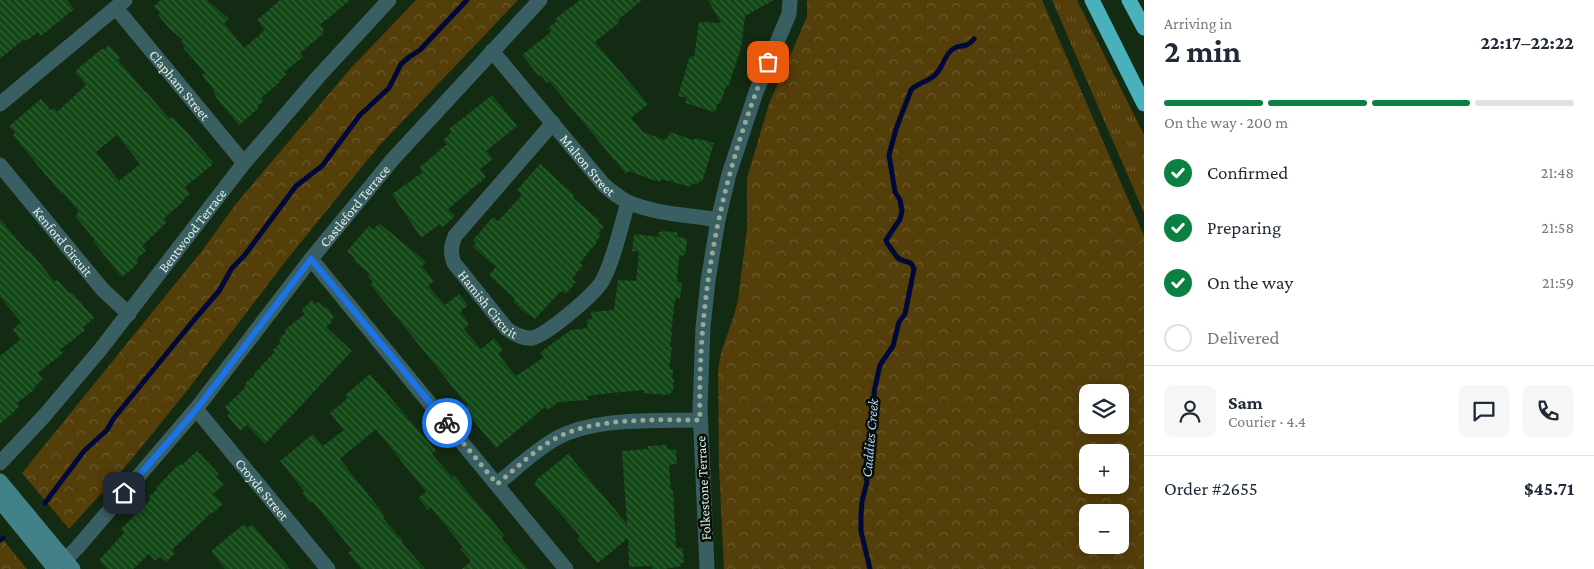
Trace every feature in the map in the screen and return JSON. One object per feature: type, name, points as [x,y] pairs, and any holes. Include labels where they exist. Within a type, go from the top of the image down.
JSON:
[{"type":"highway","points":[[1092,0],[1144,104]]},
{"type":"highway","points":[[1129,0],[1144,28]]},
{"type":"street","name":"Bentwood Terrace","points":[[0,463],[45,415],[129,314],[244,163],[318,77],[389,0]]},
{"type":"street","name":"Castleford Terrace","points":[[63,567],[196,410],[311,259],[393,160],[540,0]]},
{"type":"street","name":"Folkestone Terrace","points":[[707,569],[700,420],[703,327],[718,220],[741,134],[756,92],[789,14],[790,0]]},
{"type":"street","name":"Clapham Street","points":[[120,4],[244,163]]},
{"type":"street","points":[[0,104],[120,4]]},
{"type":"street","name":"Malton Street","points":[[492,51],[604,185],[616,196],[628,203],[647,209],[718,220]]},
{"type":"street","name":"Hamish Circuit","points":[[553,123],[455,236],[451,244],[454,264],[507,329],[518,336],[530,338],[542,335],[592,294],[608,269],[628,203]]},
{"type":"street","name":"Kenford Circuit","points":[[0,165],[103,290],[129,314]]},
{"type":"street","points":[[311,259],[566,569]]},
{"type":"street","name":"Croyde Street","points":[[196,410],[328,569]]},
{"type":"street","points":[[497,484],[546,444],[572,431],[599,425],[635,421],[700,420]]},
{"type":"street","points":[[0,481],[63,567]]},
{"type":"street","points":[[0,501],[63,567]]},
{"type":"green space","points":[[416,0],[518,0],[378,147],[285,262],[186,392],[126,466],[69,529],[22,473],[205,247],[235,205],[350,69]]},
{"type":"green space","points":[[807,0],[1042,0],[1144,236],[1144,569],[724,569],[719,466],[718,370],[721,353],[738,300],[747,229],[747,178],[769,104],[807,17]]},
{"type":"green space","points":[[1052,0],[1077,0],[1144,135],[1144,213]]},
{"type":"green space","points":[[0,536],[27,569],[0,569]]},
{"type":"building","points":[[0,0],[67,0],[74,9],[41,36],[38,32],[26,41],[24,39],[0,59]]},
{"type":"building","points":[[161,0],[207,0],[229,19],[224,23],[244,48],[265,30],[257,20],[280,0],[350,0],[320,25],[324,33],[300,53],[303,57],[284,72],[286,75],[280,82],[261,98],[264,101],[257,106],[259,108],[239,125],[217,99],[212,87],[202,75],[205,73],[183,48],[185,46],[181,42],[183,40],[158,15],[160,13],[154,6]]},
{"type":"building","points":[[580,0],[642,0],[618,20],[620,22],[595,42],[648,104],[631,118],[643,132],[665,140],[670,132],[694,140],[695,138],[714,143],[702,182],[699,181],[698,185],[692,183],[691,187],[661,179],[660,182],[629,171],[626,174],[549,81],[547,83],[541,75],[539,76],[522,55],[551,32],[548,28],[557,21],[555,19]]},
{"type":"building","points":[[708,0],[774,0],[745,16],[741,48],[728,87],[726,86],[715,112],[685,103],[687,98],[678,96],[690,56],[694,57],[699,22],[721,23]]},
{"type":"building","points":[[109,45],[120,58],[118,60],[145,92],[170,119],[173,117],[213,162],[212,165],[185,187],[190,194],[164,218],[167,222],[142,246],[146,251],[137,258],[138,263],[122,277],[75,216],[79,212],[21,145],[9,126],[41,99],[50,110],[54,108],[57,112],[86,85],[75,72],[76,70],[103,48],[104,50]],"holes":[[[117,135],[140,164],[119,181],[96,152]]]},
{"type":"building","points":[[492,95],[517,126],[486,151],[493,159],[480,169],[486,177],[448,209],[455,216],[443,227],[440,224],[421,238],[392,194],[423,172],[419,168],[447,144],[443,140],[452,132],[449,129]]},
{"type":"building","points":[[540,164],[575,196],[573,198],[600,221],[598,222],[604,227],[598,233],[601,235],[597,242],[580,263],[583,265],[572,279],[576,282],[566,294],[561,291],[535,319],[521,309],[513,301],[515,299],[489,275],[496,267],[473,247],[476,243],[473,240],[493,217],[498,221],[522,195],[517,190]]},
{"type":"building","points":[[0,219],[27,251],[29,250],[54,281],[58,280],[70,294],[72,292],[94,318],[83,327],[85,330],[60,350],[63,353],[38,373],[43,379],[34,387],[35,389],[17,403],[19,406],[17,409],[0,424],[0,356],[20,340],[13,329],[21,322],[0,297]]},
{"type":"building","points":[[379,223],[426,262],[422,266],[434,281],[428,286],[445,305],[459,294],[468,305],[460,312],[469,324],[464,329],[481,349],[494,338],[503,350],[498,354],[516,376],[544,357],[541,354],[542,351],[571,330],[588,328],[586,320],[592,319],[591,312],[614,310],[618,280],[636,281],[639,252],[632,251],[634,234],[658,237],[661,231],[677,232],[678,237],[686,238],[687,242],[685,255],[679,256],[677,282],[682,283],[680,298],[675,300],[671,333],[670,347],[672,347],[669,369],[673,369],[673,391],[668,395],[643,393],[644,390],[611,393],[587,396],[588,400],[559,402],[547,410],[545,407],[496,448],[464,409],[468,406],[370,284],[373,282],[367,276],[370,274],[353,260],[355,258],[347,251],[369,226],[373,230]]},
{"type":"building","points":[[312,300],[315,304],[318,302],[324,308],[326,306],[334,317],[331,320],[332,322],[326,327],[352,351],[265,444],[247,425],[240,431],[227,415],[230,413],[225,407],[245,388],[247,384],[245,383],[255,375],[254,373],[275,352],[273,350],[281,341],[279,339],[286,329],[305,314],[302,310]]},
{"type":"building","points":[[370,374],[436,451],[432,454],[452,477],[454,476],[504,535],[502,539],[528,569],[462,569],[471,561],[460,549],[463,547],[431,508],[428,510],[418,498],[426,492],[376,429],[340,459],[385,516],[383,518],[403,541],[402,543],[425,569],[362,569],[348,553],[352,550],[312,501],[310,503],[302,493],[304,491],[280,461],[313,434],[323,446],[344,430],[330,413],[348,398],[345,395]]},
{"type":"building","points":[[667,445],[667,449],[676,450],[677,464],[669,465],[671,490],[673,490],[676,548],[683,548],[684,563],[681,563],[681,566],[665,569],[652,569],[652,566],[629,567],[628,538],[598,563],[577,539],[580,536],[534,484],[536,483],[535,481],[568,454],[627,524],[622,451],[648,449],[648,446]]},
{"type":"building","points":[[197,451],[219,474],[216,477],[224,484],[213,494],[223,504],[172,550],[175,553],[166,562],[160,557],[155,561],[149,554],[133,569],[107,569],[99,560],[125,532],[121,529],[150,500],[148,498],[177,466],[183,464]]},
{"type":"building","points":[[244,524],[248,528],[252,524],[290,569],[225,569],[211,551]]},
{"type":"waterway","points":[[45,503],[84,451],[107,430],[114,418],[219,291],[232,268],[244,256],[296,186],[322,166],[360,115],[389,88],[401,64],[420,50],[467,0]]},
{"type":"waterway","name":"Caddies Creek","points":[[870,569],[861,531],[861,516],[862,501],[867,482],[865,468],[874,430],[874,392],[880,365],[893,346],[899,322],[905,314],[914,269],[911,263],[897,257],[886,240],[900,219],[902,211],[900,200],[895,192],[889,155],[896,129],[911,90],[935,75],[953,49],[966,45],[974,39]]},
{"type":"way so far","points":[[447,423],[497,484],[546,444],[572,431],[635,421],[700,420],[700,363],[703,327],[718,220],[741,134],[768,62]]},
{"type":"route","points":[[124,493],[196,410],[311,259],[447,423]]}]
